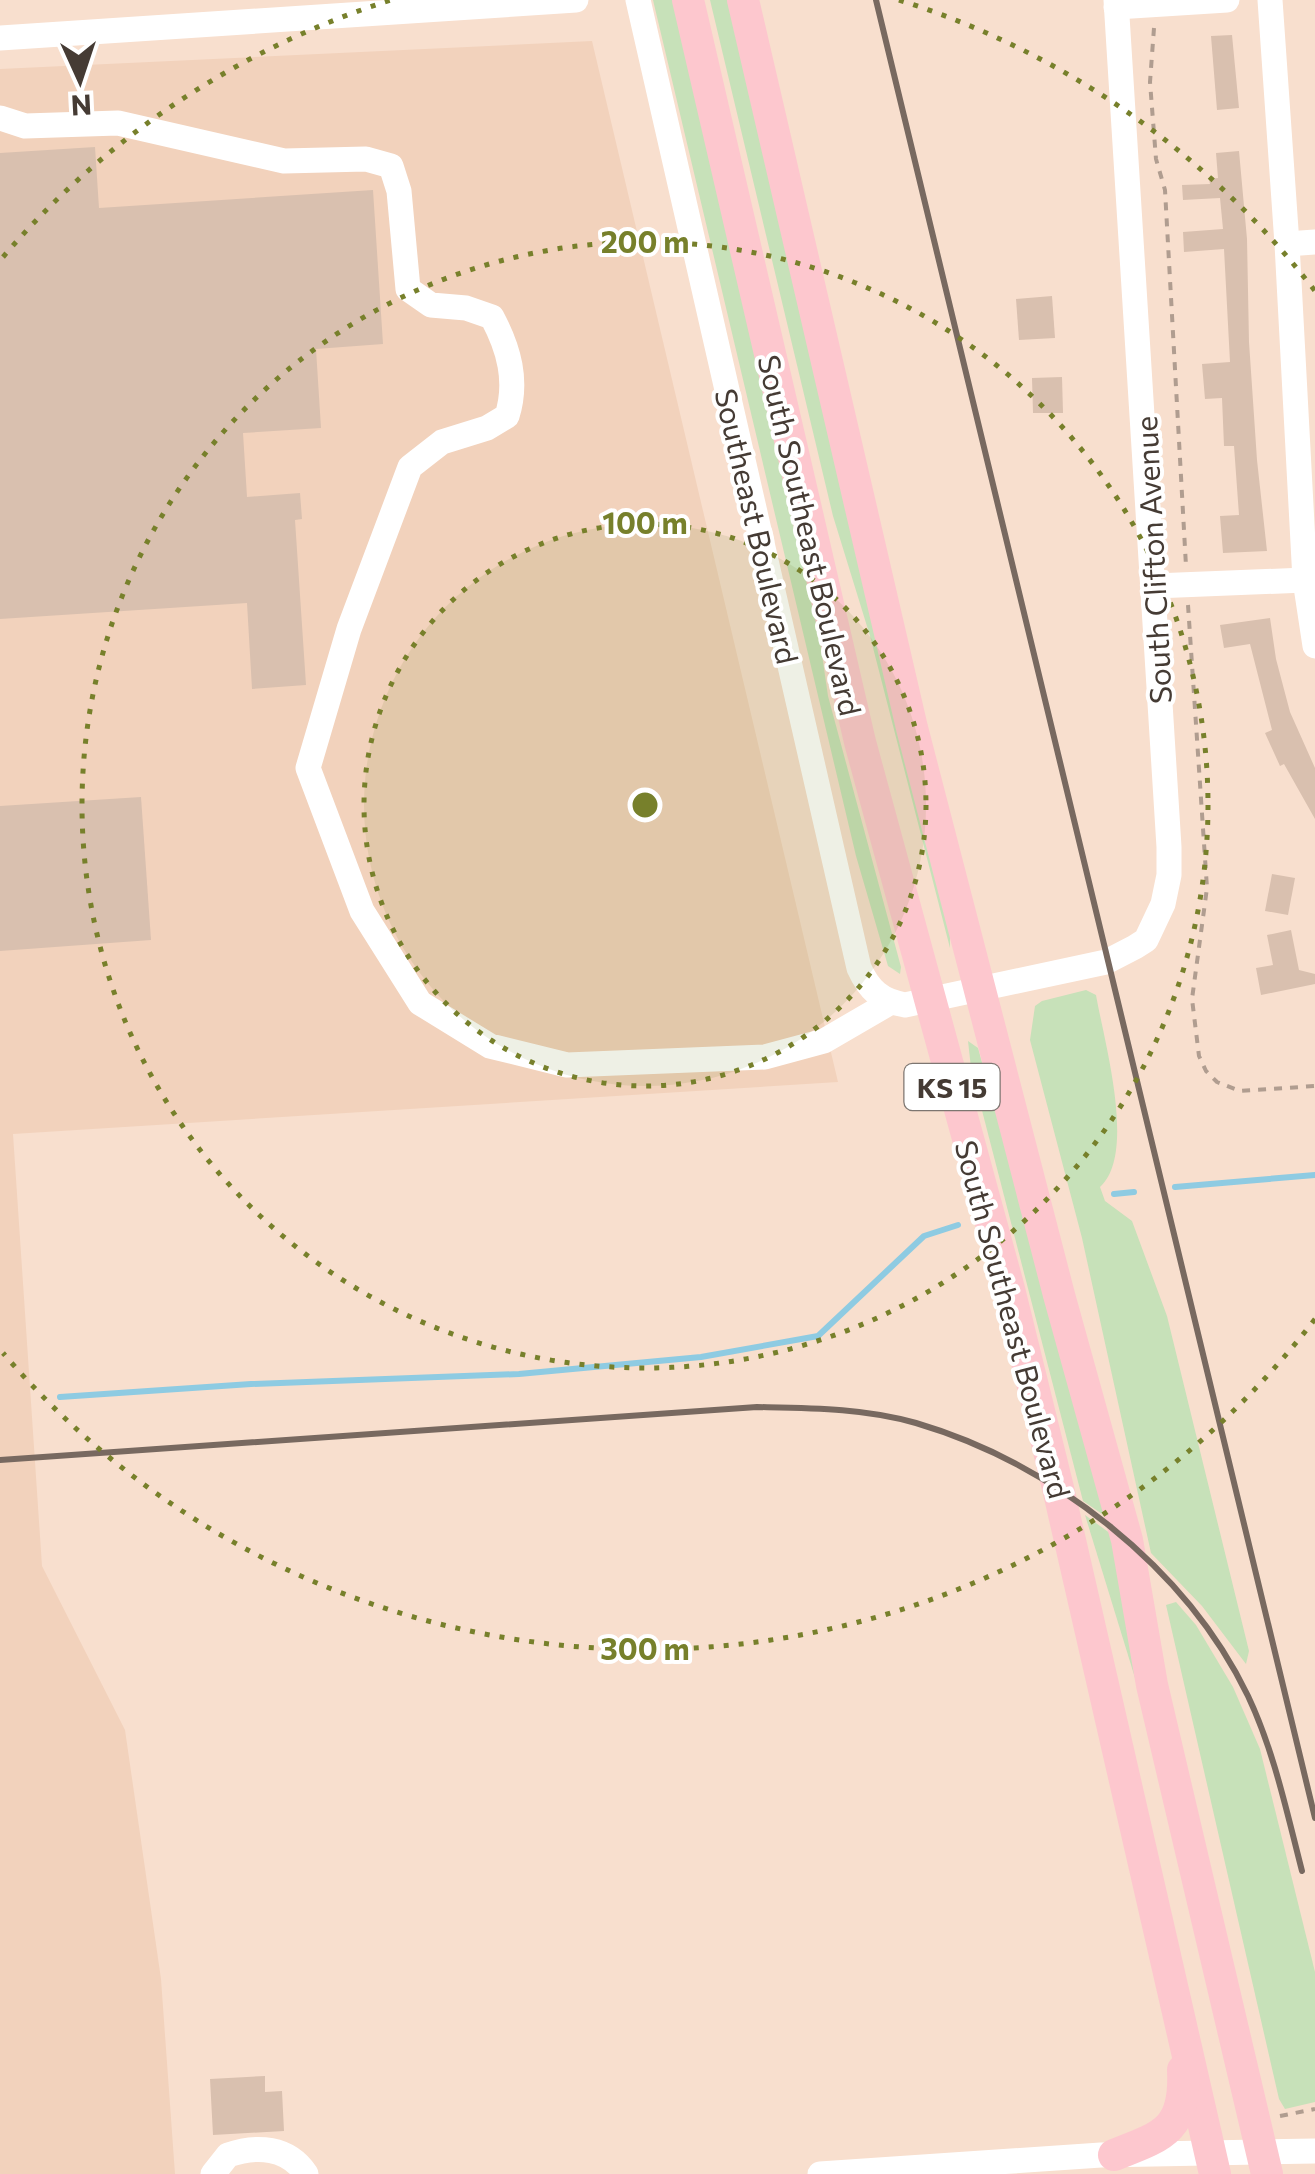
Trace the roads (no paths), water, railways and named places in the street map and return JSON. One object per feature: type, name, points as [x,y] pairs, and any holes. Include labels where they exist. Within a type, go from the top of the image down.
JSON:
[{"type":"main road","name":"South Southeast Boulevard","points":[[688,0],[860,742],[1009,1289],[1062,1505],[1212,2164]]},
{"type":"main road","name":"South Southeast Boulevard","points":[[743,0],[912,728],[1127,1540],[1152,1685],[1264,2164]]},
{"type":"main road","points":[[1114,2155],[1152,2140],[1175,2124],[1184,2091],[1180,2020]]},
{"type":"street","points":[[0,38],[576,0]]},
{"type":"street","name":"Southeast Boulevard","points":[[638,0],[859,968],[866,984],[890,1002]]},
{"type":"street","points":[[1116,4],[1227,0]]},
{"type":"street","points":[[1270,0],[1306,580],[1315,646]]},
{"type":"street","name":"South Clifton Avenue","points":[[928,1002],[1106,962],[1146,940],[1163,904],[1169,861],[1116,4]]},
{"type":"street","points":[[0,118],[24,126],[118,123],[284,161],[366,160],[392,166],[399,190],[408,289],[431,305],[466,308],[492,317],[506,344],[514,394],[507,416],[487,428],[442,442],[410,467],[350,629],[308,768],[362,911],[420,1003],[490,1046],[567,1065],[764,1057],[824,1041],[890,1002],[928,1002]]},
{"type":"street","points":[[1287,244],[1315,242]]},
{"type":"street","points":[[1154,586],[1306,580]]},
{"type":"street","points":[[213,2174],[228,2154],[260,2149],[286,2155],[306,2174]]},
{"type":"street","points":[[820,2174],[1114,2155],[1212,2164],[1264,2164],[1315,2151]]},
{"type":"waterway","points":[[1175,1187],[1315,1175]]},
{"type":"waterway","points":[[1114,1194],[1134,1192]]},
{"type":"waterway","points":[[60,1397],[251,1384],[519,1374],[701,1357],[818,1336],[924,1236],[958,1225]]},
{"type":"railway","points":[[876,0],[1315,1818]]},
{"type":"railway","points":[[0,1460],[757,1407],[857,1412],[916,1423],[1017,1464],[1064,1493],[1152,1563],[1189,1605],[1222,1649],[1257,1717],[1302,1871]]}]
